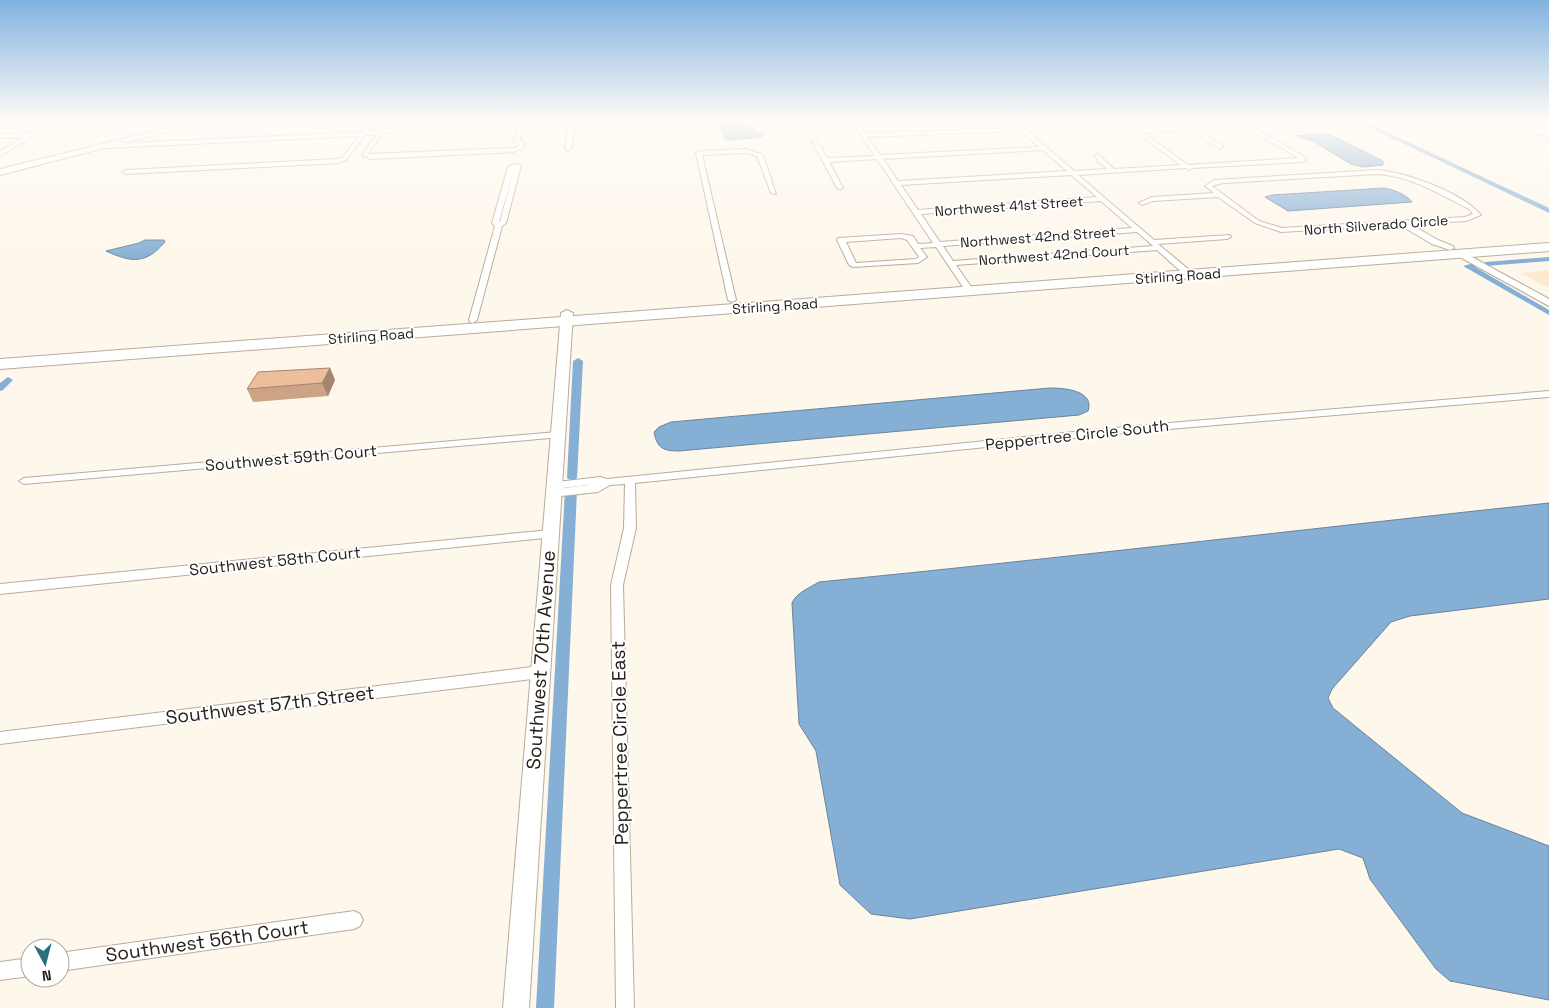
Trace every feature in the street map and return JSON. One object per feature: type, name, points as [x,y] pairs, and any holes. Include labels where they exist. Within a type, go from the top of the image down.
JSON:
[{"type":"main road","points":[[0,172],[16,168]]},
{"type":"main road","name":"Stirling Road","points":[[1451,252],[1549,240]]},
{"type":"main road","name":"Stirling Road","points":[[0,355],[363,332],[1451,252],[1549,247]]},
{"type":"main road","name":"Stirling Road","points":[[0,364],[363,332],[472,320],[566,317],[732,300],[967,287]]},
{"type":"street","points":[[126,172],[203,168]]},
{"type":"street","points":[[472,320],[499,225],[495,223],[511,168]]},
{"type":"street","points":[[702,168],[732,300]]},
{"type":"street","points":[[765,168],[774,193]]},
{"type":"street","points":[[829,168],[840,188]]},
{"type":"street","points":[[885,168],[967,287]]},
{"type":"street","points":[[1067,168],[1186,271]]},
{"type":"street","points":[[1109,168],[1114,172]]},
{"type":"street","points":[[896,183],[1071,172],[1188,168]]},
{"type":"street","name":"North Silverado Circle","points":[[1364,172],[1396,173],[1410,177],[1471,208],[1478,215],[1470,218],[1294,231],[1273,229],[1257,222],[1217,194],[1208,188],[1209,184],[1223,181],[1364,172]]},
{"type":"street","points":[[1142,203],[1154,199],[1217,194]]},
{"type":"street","name":"Northwest 41st Street","points":[[915,212],[1103,200]]},
{"type":"street","points":[[1402,223],[1451,252],[1549,304]]},
{"type":"street","points":[[1411,223],[1443,241],[1451,252]]},
{"type":"street","name":"Northwest 42nd Street","points":[[916,246],[1138,230]]},
{"type":"street","points":[[906,237],[910,238],[916,246],[923,257],[918,261],[853,265],[841,240],[906,237]]},
{"type":"street","name":"Northwest 42nd Court","points":[[1152,242],[1227,237]]},
{"type":"street","name":"Northwest 42nd Court","points":[[950,263],[1159,248]]},
{"type":"street","name":"Southwest 70th Avenue","points":[[516,1008],[566,317]]},
{"type":"street","name":"Peppertree Circle South","points":[[553,489],[598,488],[606,482],[1125,430],[1549,394]]},
{"type":"street","name":"Southwest 59th Court","points":[[24,481],[556,435]]},
{"type":"street","name":"Peppertree Circle East","points":[[625,1008],[617,585],[630,528],[630,480]]},
{"type":"street","name":"Southwest 58th Court","points":[[0,588],[550,534]]},
{"type":"street","name":"Southwest 57th Street","points":[[0,738],[540,672]]},
{"type":"street","name":"Southwest 56th Court","points":[[70,961],[354,920]]},
{"type":"street","points":[[0,971],[20,968]]},
{"type":"shaded area","points":[[1549,270],[1549,288],[1521,273]]},
{"type":"water","points":[[1384,188],[1400,193],[1412,202],[1288,211],[1265,197],[1272,195]]},
{"type":"water","points":[[145,240],[164,240],[165,242],[145,258],[124,258],[106,251],[139,243]]},
{"type":"water","points":[[1050,388],[1070,390],[1082,394],[1089,404],[1088,411],[1079,415],[679,451],[665,449],[659,445],[654,432],[659,427],[671,422]]},
{"type":"water","points":[[1549,503],[1549,599],[1410,616],[1391,622],[1332,689],[1328,698],[1333,708],[1462,813],[1549,846],[1549,1000],[1450,981],[1436,969],[1370,879],[1363,858],[1339,849],[910,919],[871,914],[840,885],[816,751],[799,724],[792,603],[800,594],[819,582]]},
{"type":"building","points":[[330,368],[322,383],[247,389],[258,372]]},
{"type":"waterway","points":[[1458,168],[1549,211]]},
{"type":"waterway","points":[[1486,264],[1549,259]]},
{"type":"waterway","points":[[1474,265],[1467,266],[1549,313]]},
{"type":"waterway","points":[[572,478],[578,361]]},
{"type":"waterway","points":[[0,388],[8,380]]},
{"type":"waterway","points":[[545,1008],[571,490]]}]
